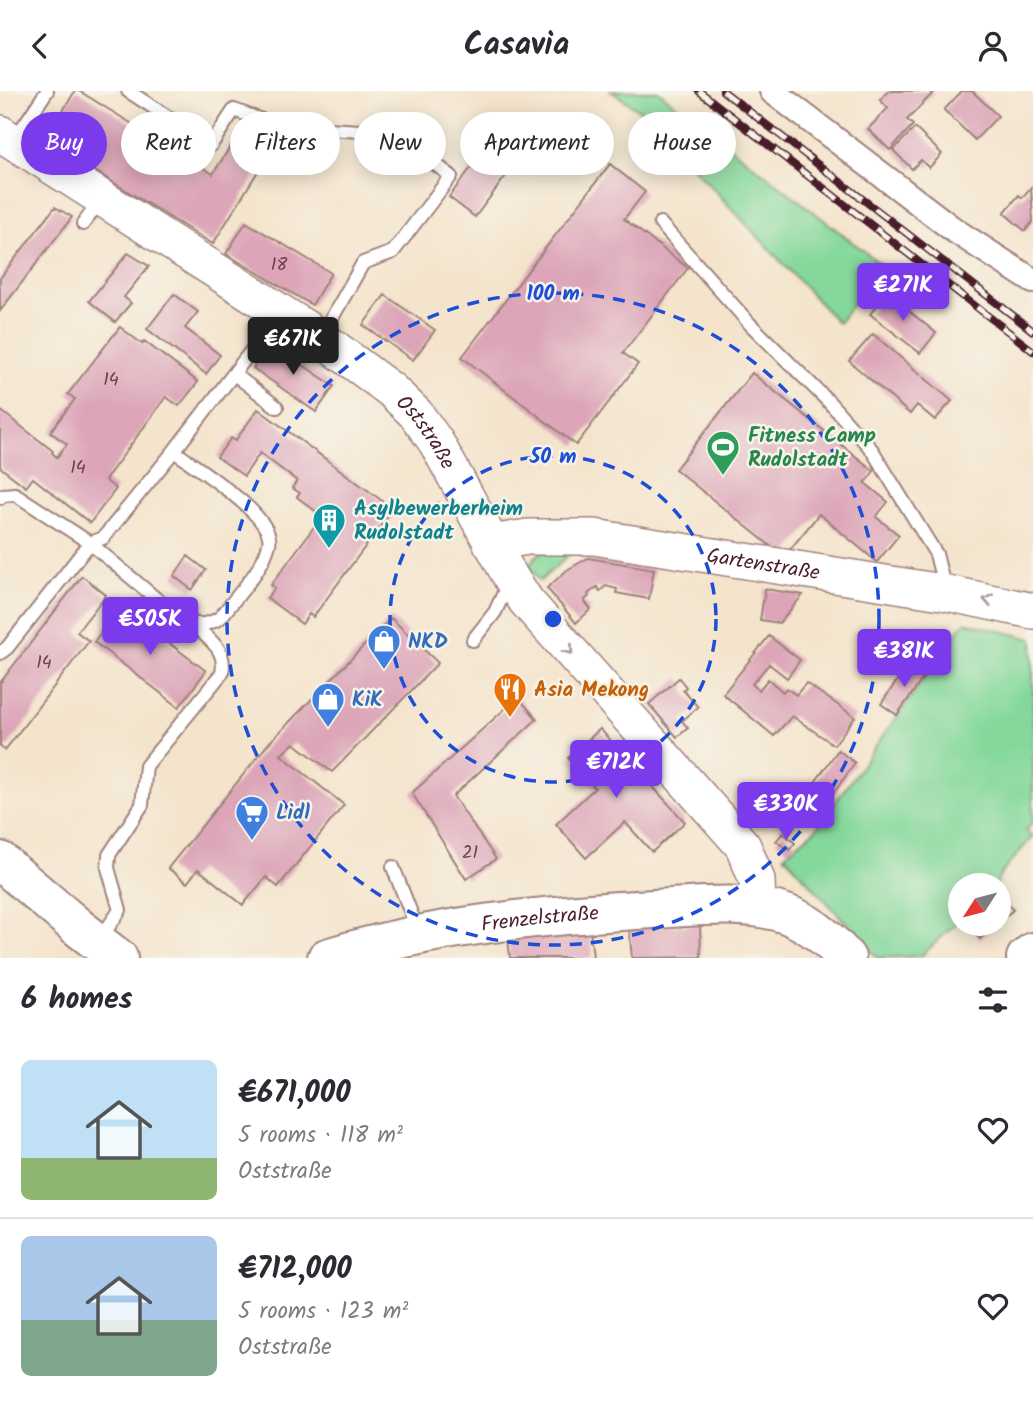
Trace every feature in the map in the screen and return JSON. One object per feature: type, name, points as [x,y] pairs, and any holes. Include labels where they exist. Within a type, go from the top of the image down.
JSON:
[{"type":"main road","name":"Oststraße","points":[[7,137],[93,211],[281,312],[391,390],[416,414],[440,440],[491,543],[526,601],[743,846],[757,880],[758,907]]},
{"type":"main road","name":"Gartenstraße","points":[[491,543],[528,537],[597,533],[942,592],[1033,611]]},
{"type":"main road","points":[[0,861],[108,950]]},
{"type":"main road","name":"Frenzelstraße","points":[[327,958],[420,935],[517,918],[700,907],[758,907]]},
{"type":"main road","points":[[758,907],[797,918],[817,930],[846,958]]},
{"type":"main road","points":[[1026,958],[1033,952]]},
{"type":"street","points":[[772,91],[954,230],[1033,281]]},
{"type":"lane","points":[[7,137],[47,91]]},
{"type":"lane","points":[[128,91],[211,145],[234,110],[278,125],[394,133],[451,176],[393,252],[363,263],[321,338]]},
{"type":"lane","points":[[660,223],[750,324],[830,403],[872,450],[936,554],[942,578],[942,592]]},
{"type":"lane","points":[[0,653],[7,648],[90,543],[103,538],[281,312]]},
{"type":"lane","points":[[234,374],[277,407]]},
{"type":"lane","points":[[174,451],[254,512],[266,528],[270,541],[263,559],[221,617],[212,623],[194,625]]},
{"type":"lane","points":[[1,495],[15,494],[90,543],[179,618],[194,625],[219,649],[225,661],[222,673],[146,766],[142,805],[108,855],[108,868],[120,910],[108,950]]},
{"type":"lane","points":[[473,640],[495,612],[511,578]]},
{"type":"lane","points":[[393,867],[420,935]]},
{"type":"green space","points":[[611,91],[658,91],[685,112],[642,112]]},
{"type":"green space","points":[[736,152],[883,266],[838,323],[701,175],[736,175]]},
{"type":"green space","points":[[576,548],[540,581],[529,567],[537,555],[543,552]]},
{"type":"green space","points":[[965,622],[1033,639],[1033,821],[1026,831],[1033,836],[1002,873],[948,873],[948,931],[921,956],[878,958],[784,855],[816,829]]},
{"type":"building","points":[[75,91],[79,91],[121,117],[121,175],[216,175],[216,169],[230,147],[230,175],[256,175],[213,244],[102,175],[107,175],[107,112],[62,112]]},
{"type":"building","points":[[888,91],[935,91],[907,120],[913,125],[890,150],[868,129],[888,108],[880,100]]},
{"type":"building","points":[[962,91],[972,91],[998,116],[975,140],[944,110]]},
{"type":"building","points":[[915,128],[942,154],[929,168],[921,160],[912,169],[893,150]]},
{"type":"building","points":[[614,167],[645,192],[624,219],[688,268],[623,353],[638,364],[576,445],[462,357],[602,175],[614,175]]},
{"type":"building","points":[[466,175],[507,175],[475,217],[449,197]]},
{"type":"building","points":[[1031,187],[1033,221],[1025,231],[1004,213],[1019,195],[1022,198]]},
{"type":"building","points":[[55,207],[72,217],[0,311],[0,278]]},
{"type":"building","points":[[246,222],[331,273],[312,305],[226,254]]},
{"type":"building","points":[[128,253],[149,266],[124,297],[131,303],[115,322],[89,301]]},
{"type":"building","points":[[887,293],[936,333],[920,353],[870,314]]},
{"type":"building","points":[[174,294],[198,312],[185,328],[220,355],[206,374],[147,329]]},
{"type":"building","points":[[385,295],[435,330],[413,360],[363,325]]},
{"type":"building","points":[[120,327],[142,344],[144,341],[198,382],[179,406],[166,397],[105,480],[116,489],[90,523],[33,478],[26,487],[0,467],[0,410],[57,457],[67,444],[50,432],[75,399],[68,394]]},
{"type":"building","points":[[873,334],[952,401],[935,420],[917,405],[910,414],[849,361]]},
{"type":"building","points":[[270,343],[334,386],[316,412],[253,368]]},
{"type":"building","points":[[752,373],[874,471],[865,483],[888,502],[876,517],[899,535],[877,562],[819,514],[784,557],[675,469]]},
{"type":"building","name":"Asylbewerberheim Rudolstadt","points":[[258,409],[393,509],[313,617],[309,614],[302,624],[267,598],[275,588],[271,585],[322,516],[297,497],[300,493],[292,488],[297,481],[260,453],[244,476],[217,457],[231,438],[235,441]]},
{"type":"building","points":[[188,556],[206,570],[192,590],[174,576]]},
{"type":"building","points":[[588,558],[654,569],[649,599],[616,593],[617,589],[606,586],[600,591],[597,587],[584,601],[591,609],[576,623],[547,588],[567,570]]},
{"type":"building","points":[[82,576],[106,595],[77,632],[89,641],[5,750],[0,746],[0,683]]},
{"type":"building","points":[[765,589],[803,595],[779,623],[760,620]]},
{"type":"building","points":[[121,607],[206,671],[179,707],[94,642]]},
{"type":"building","points":[[391,618],[438,663],[332,772],[294,743],[281,755],[344,805],[278,887],[266,877],[243,905],[198,869],[187,883],[168,868],[268,744]]},
{"type":"building","points":[[769,636],[800,660],[787,678],[769,664],[752,684],[759,690],[768,679],[783,692],[786,688],[796,695],[806,683],[855,717],[834,745],[792,716],[774,736],[723,694]]},
{"type":"building","points":[[910,662],[926,674],[897,715],[881,704]]},
{"type":"building","points":[[679,678],[686,687],[683,690],[698,707],[682,721],[688,728],[677,737],[649,704]]},
{"type":"building","points":[[518,697],[537,719],[453,796],[496,859],[466,879],[412,793]]},
{"type":"building","points":[[600,729],[685,822],[652,852],[625,822],[586,858],[556,824],[595,788],[568,758]]},
{"type":"building","points":[[838,750],[855,763],[825,805],[808,792]]},
{"type":"building","points":[[783,833],[795,843],[789,850],[776,841]]},
{"type":"building","points":[[700,925],[701,957],[632,958],[629,927]]},
{"type":"building","points":[[590,930],[593,958],[510,958],[508,937]]},
{"type":"railway","points":[[699,91],[1033,351]]},
{"type":"railway","points":[[723,91],[1033,331]]},
{"type":"place","name":"Fitness Camp Rudolstadt","points":[[723,477]]},
{"type":"place","name":"Asylbewerberheim Rudolstadt","points":[[329,550]]},
{"type":"place","name":"NKD","points":[[384,671]]},
{"type":"place","name":"Asia Mekong","points":[[510,719]]},
{"type":"place","name":"KiK","points":[[328,729]]},
{"type":"place","name":"Lidl","points":[[252,842]]}]
